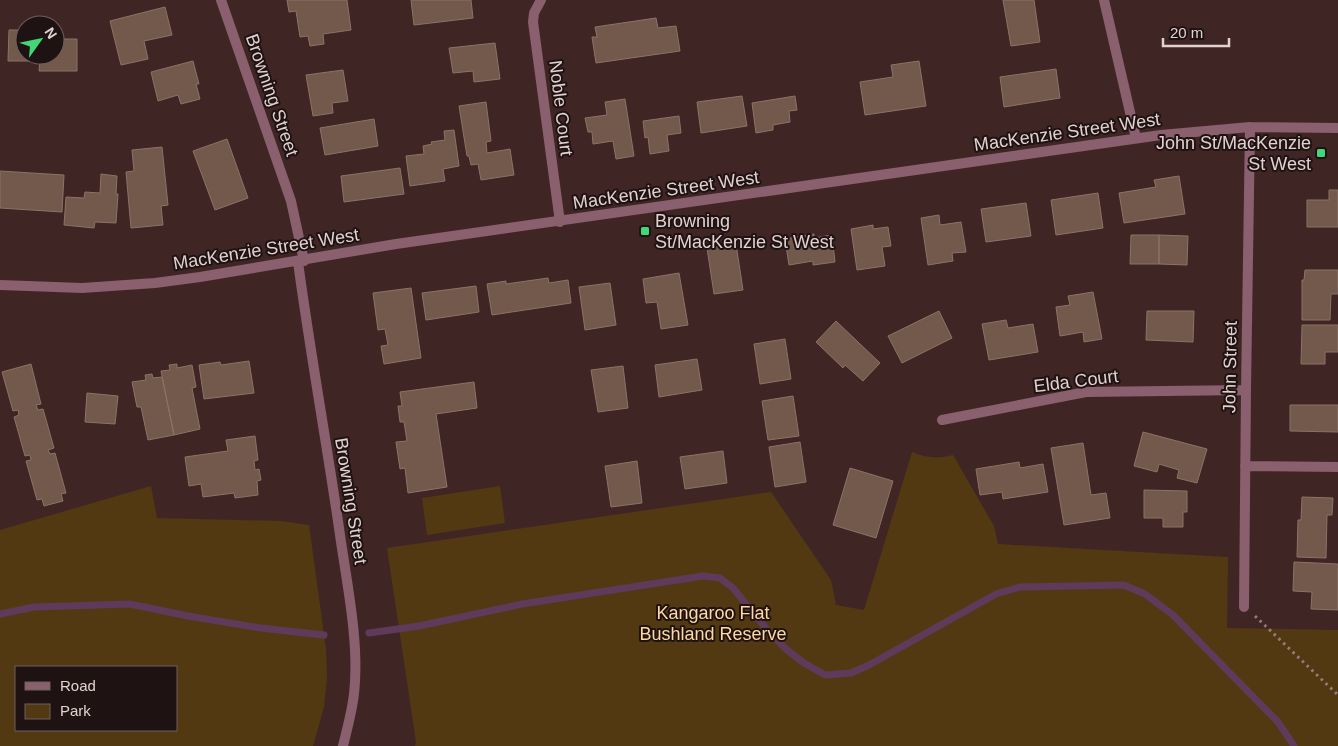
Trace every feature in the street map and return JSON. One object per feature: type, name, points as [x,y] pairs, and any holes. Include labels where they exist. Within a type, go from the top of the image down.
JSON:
[{"type":"street","name":"Browning Street","points":[[221,0],[289,193],[298,230],[313,370],[334,497],[355,656],[354,694],[343,746]]},
{"type":"street","name":"Noble Court","points":[[541,0],[534,12],[533,22],[560,222]]},
{"type":"street","points":[[1104,0],[1136,138]]},
{"type":"street","name":"MacKenzie Street West","points":[[0,286],[52,288],[119,286],[200,278],[396,244],[1136,138],[1250,127],[1338,128]]},
{"type":"street","name":"John Street","points":[[1244,607],[1250,127]]},
{"type":"street","name":"Elda Court","points":[[942,420],[1086,392],[1246,390]]},
{"type":"street","points":[[1245,466],[1338,468]]},
{"type":"path","points":[[1244,607],[1338,695]]},
{"type":"green space","name":"Kangaroo Flat Bushland Reserve","points":[[912,452],[932,457],[953,455],[994,526],[998,544],[1228,557],[1227,628],[1338,630],[1338,746],[415,746],[416,742],[387,548],[771,492],[831,580],[836,605],[864,610]]},
{"type":"green space","points":[[151,486],[157,518],[280,521],[309,525],[326,649],[327,678],[324,707],[313,746],[0,746],[0,530]]},
{"type":"green space","points":[[500,486],[505,523],[427,535],[422,498]]},
{"type":"building","points":[[287,0],[347,0],[351,30],[323,34],[324,44],[310,46],[308,36],[300,37],[296,11],[289,12]]},
{"type":"building","points":[[411,0],[471,0],[473,18],[414,25]]},
{"type":"building","points":[[1003,0],[1034,0],[1040,42],[1011,46]]},
{"type":"building","points":[[165,7],[172,35],[144,41],[148,59],[121,65],[110,21]]},
{"type":"building","points":[[656,18],[658,28],[676,26],[680,51],[596,63],[592,37],[597,37],[595,27]]},
{"type":"building","points":[[9,30],[15,30],[15,61],[8,61]]},
{"type":"building","points":[[65,39],[77,39],[77,71],[39,71],[40,65],[65,65]]},
{"type":"building","points":[[495,43],[500,79],[474,82],[473,71],[453,73],[449,48]]},
{"type":"building","points":[[193,61],[199,84],[196,84],[200,99],[181,104],[178,95],[158,101],[151,72]]},
{"type":"building","points":[[919,61],[926,106],[865,115],[860,82],[893,77],[891,65]]},
{"type":"building","points":[[1056,69],[1060,98],[1004,107],[1000,77]]},
{"type":"building","points":[[343,70],[348,101],[332,103],[333,113],[313,116],[306,75]]},
{"type":"building","points":[[742,96],[747,126],[701,133],[697,102]]},
{"type":"building","points":[[795,96],[797,110],[789,111],[790,122],[773,125],[773,130],[756,133],[752,103]]},
{"type":"building","points":[[625,99],[634,156],[616,159],[613,141],[593,144],[592,132],[588,132],[585,118],[607,115],[605,102]]},
{"type":"building","points":[[486,102],[491,141],[486,142],[487,153],[510,149],[514,175],[481,180],[478,164],[471,165],[469,156],[467,156],[459,106]]},
{"type":"building","points":[[679,116],[681,133],[667,135],[669,151],[650,154],[648,137],[645,138],[643,121]]},
{"type":"building","points":[[374,119],[378,146],[325,155],[320,128]]},
{"type":"building","points":[[454,130],[459,166],[443,169],[445,181],[410,186],[406,156],[424,154],[423,146],[432,144],[431,142],[445,140],[444,131]]},
{"type":"building","points":[[227,139],[248,198],[215,210],[193,151]]},
{"type":"building","points":[[162,147],[168,205],[161,206],[163,225],[131,228],[126,172],[134,171],[132,150]]},
{"type":"building","points":[[400,168],[404,194],[344,202],[341,176]]},
{"type":"building","points":[[0,171],[64,175],[62,212],[0,208]]},
{"type":"building","points":[[101,174],[117,176],[116,223],[95,222],[94,228],[64,225],[66,197],[84,198],[85,192],[100,193]]},
{"type":"building","points":[[1179,176],[1185,214],[1124,223],[1119,193],[1156,187],[1154,180]]},
{"type":"building","points":[[1329,190],[1338,190],[1338,227],[1307,227],[1307,200],[1329,200]]},
{"type":"building","points":[[1098,193],[1103,228],[1056,235],[1051,200]]},
{"type":"building","points":[[1026,203],[1031,236],[986,242],[981,209]]},
{"type":"building","points":[[939,215],[940,225],[961,222],[966,252],[952,253],[953,261],[928,265],[921,218]]},
{"type":"building","points":[[873,225],[873,229],[888,227],[891,246],[882,247],[885,266],[857,270],[851,229]]},
{"type":"building","points":[[814,234],[814,238],[832,235],[835,262],[813,265],[813,261],[789,265],[785,239]]},
{"type":"building","points":[[1131,235],[1159,235],[1159,264],[1130,264]]},
{"type":"building","points":[[1159,235],[1188,236],[1187,265],[1159,264]]},
{"type":"building","points":[[736,244],[743,290],[714,294],[707,248]]},
{"type":"building","points":[[1305,270],[1338,270],[1338,294],[1331,294],[1330,320],[1302,320],[1302,280],[1304,280]]},
{"type":"building","points":[[679,273],[688,325],[661,329],[657,302],[646,303],[643,279]]},
{"type":"building","points":[[548,278],[549,283],[568,280],[571,303],[492,315],[487,284],[506,281],[506,284]]},
{"type":"building","points":[[610,283],[616,325],[585,330],[579,287]]},
{"type":"building","points":[[476,286],[479,312],[426,320],[422,293]]},
{"type":"building","points":[[411,288],[421,358],[384,364],[381,346],[388,345],[385,329],[378,330],[373,293]]},
{"type":"building","points":[[1093,292],[1102,339],[1084,342],[1083,332],[1060,336],[1056,307],[1070,305],[1068,296]]},
{"type":"building","points":[[939,311],[952,338],[902,363],[888,336]]},
{"type":"building","points":[[1147,311],[1194,311],[1193,342],[1146,340]]},
{"type":"building","points":[[1006,320],[1008,328],[1033,324],[1038,352],[989,360],[982,324]]},
{"type":"building","points":[[836,321],[880,363],[863,381],[845,365],[843,368],[816,342]]},
{"type":"building","points":[[1302,325],[1338,325],[1338,352],[1325,352],[1325,364],[1301,364]]},
{"type":"building","points":[[785,339],[791,379],[760,384],[754,344]]},
{"type":"building","points":[[697,359],[702,390],[659,397],[655,365]]},
{"type":"building","points":[[249,361],[254,393],[204,399],[199,365],[220,362],[221,365]]},
{"type":"building","points":[[31,364],[41,404],[36,405],[38,410],[43,409],[54,448],[48,450],[50,454],[55,453],[66,493],[61,494],[63,501],[44,506],[42,499],[37,500],[26,461],[31,460],[30,455],[25,456],[14,417],[19,415],[18,410],[13,411],[2,372]]},
{"type":"building","points":[[177,364],[177,368],[192,365],[196,387],[192,388],[200,429],[174,435],[161,371],[170,370],[169,365]]},
{"type":"building","points":[[623,366],[628,408],[598,412],[591,370]]},
{"type":"building","points":[[152,374],[153,378],[162,377],[174,435],[148,440],[141,407],[137,407],[132,382],[146,380],[145,375]]},
{"type":"building","points":[[474,382],[477,408],[436,414],[447,487],[408,493],[405,468],[400,469],[396,442],[407,441],[404,422],[400,422],[398,406],[402,406],[400,392]]},
{"type":"building","points":[[87,393],[118,396],[115,424],[85,422]]},
{"type":"building","points":[[793,396],[799,436],[768,440],[762,401]]},
{"type":"building","points":[[1290,405],[1338,405],[1338,432],[1290,431]]},
{"type":"building","points":[[1143,432],[1207,449],[1197,483],[1177,478],[1179,470],[1159,464],[1157,472],[1134,466]]},
{"type":"building","points":[[255,436],[258,460],[254,461],[255,470],[259,469],[261,480],[257,481],[258,495],[235,498],[234,493],[203,497],[201,484],[189,486],[185,457],[228,451],[226,440]]},
{"type":"building","points":[[800,442],[806,482],[775,487],[769,447]]},
{"type":"building","points":[[1083,443],[1091,495],[1106,493],[1110,518],[1064,525],[1051,448]]},
{"type":"building","points":[[723,451],[727,483],[685,489],[680,457]]},
{"type":"building","points":[[637,461],[642,503],[611,507],[605,466]]},
{"type":"building","points":[[1019,462],[1020,468],[1043,464],[1048,492],[1003,499],[1002,492],[980,495],[976,469]]},
{"type":"building","points":[[850,468],[893,481],[876,538],[833,525]]},
{"type":"building","points":[[1144,490],[1187,491],[1187,512],[1183,512],[1183,527],[1163,527],[1163,518],[1144,518]]},
{"type":"building","points":[[1302,497],[1333,498],[1332,515],[1327,515],[1326,558],[1297,557],[1298,520],[1301,520]]},
{"type":"building","points":[[1294,562],[1338,564],[1338,610],[1311,609],[1312,592],[1293,591]]},
{"type":"waterway","points":[[369,633],[419,626],[522,604],[703,576],[720,578],[733,588],[768,631],[787,650],[804,663],[825,675],[851,673],[869,665],[996,594],[1020,587],[1124,585],[1145,594],[1173,615],[1278,722],[1294,746]]},
{"type":"waterway","points":[[0,614],[34,607],[130,604],[261,628],[324,635]]},
{"type":"place","name":"John St/MacKenzie St West","points":[[1321,153]]},
{"type":"place","name":"Browning St/MacKenzie St West","points":[[645,231]]}]
